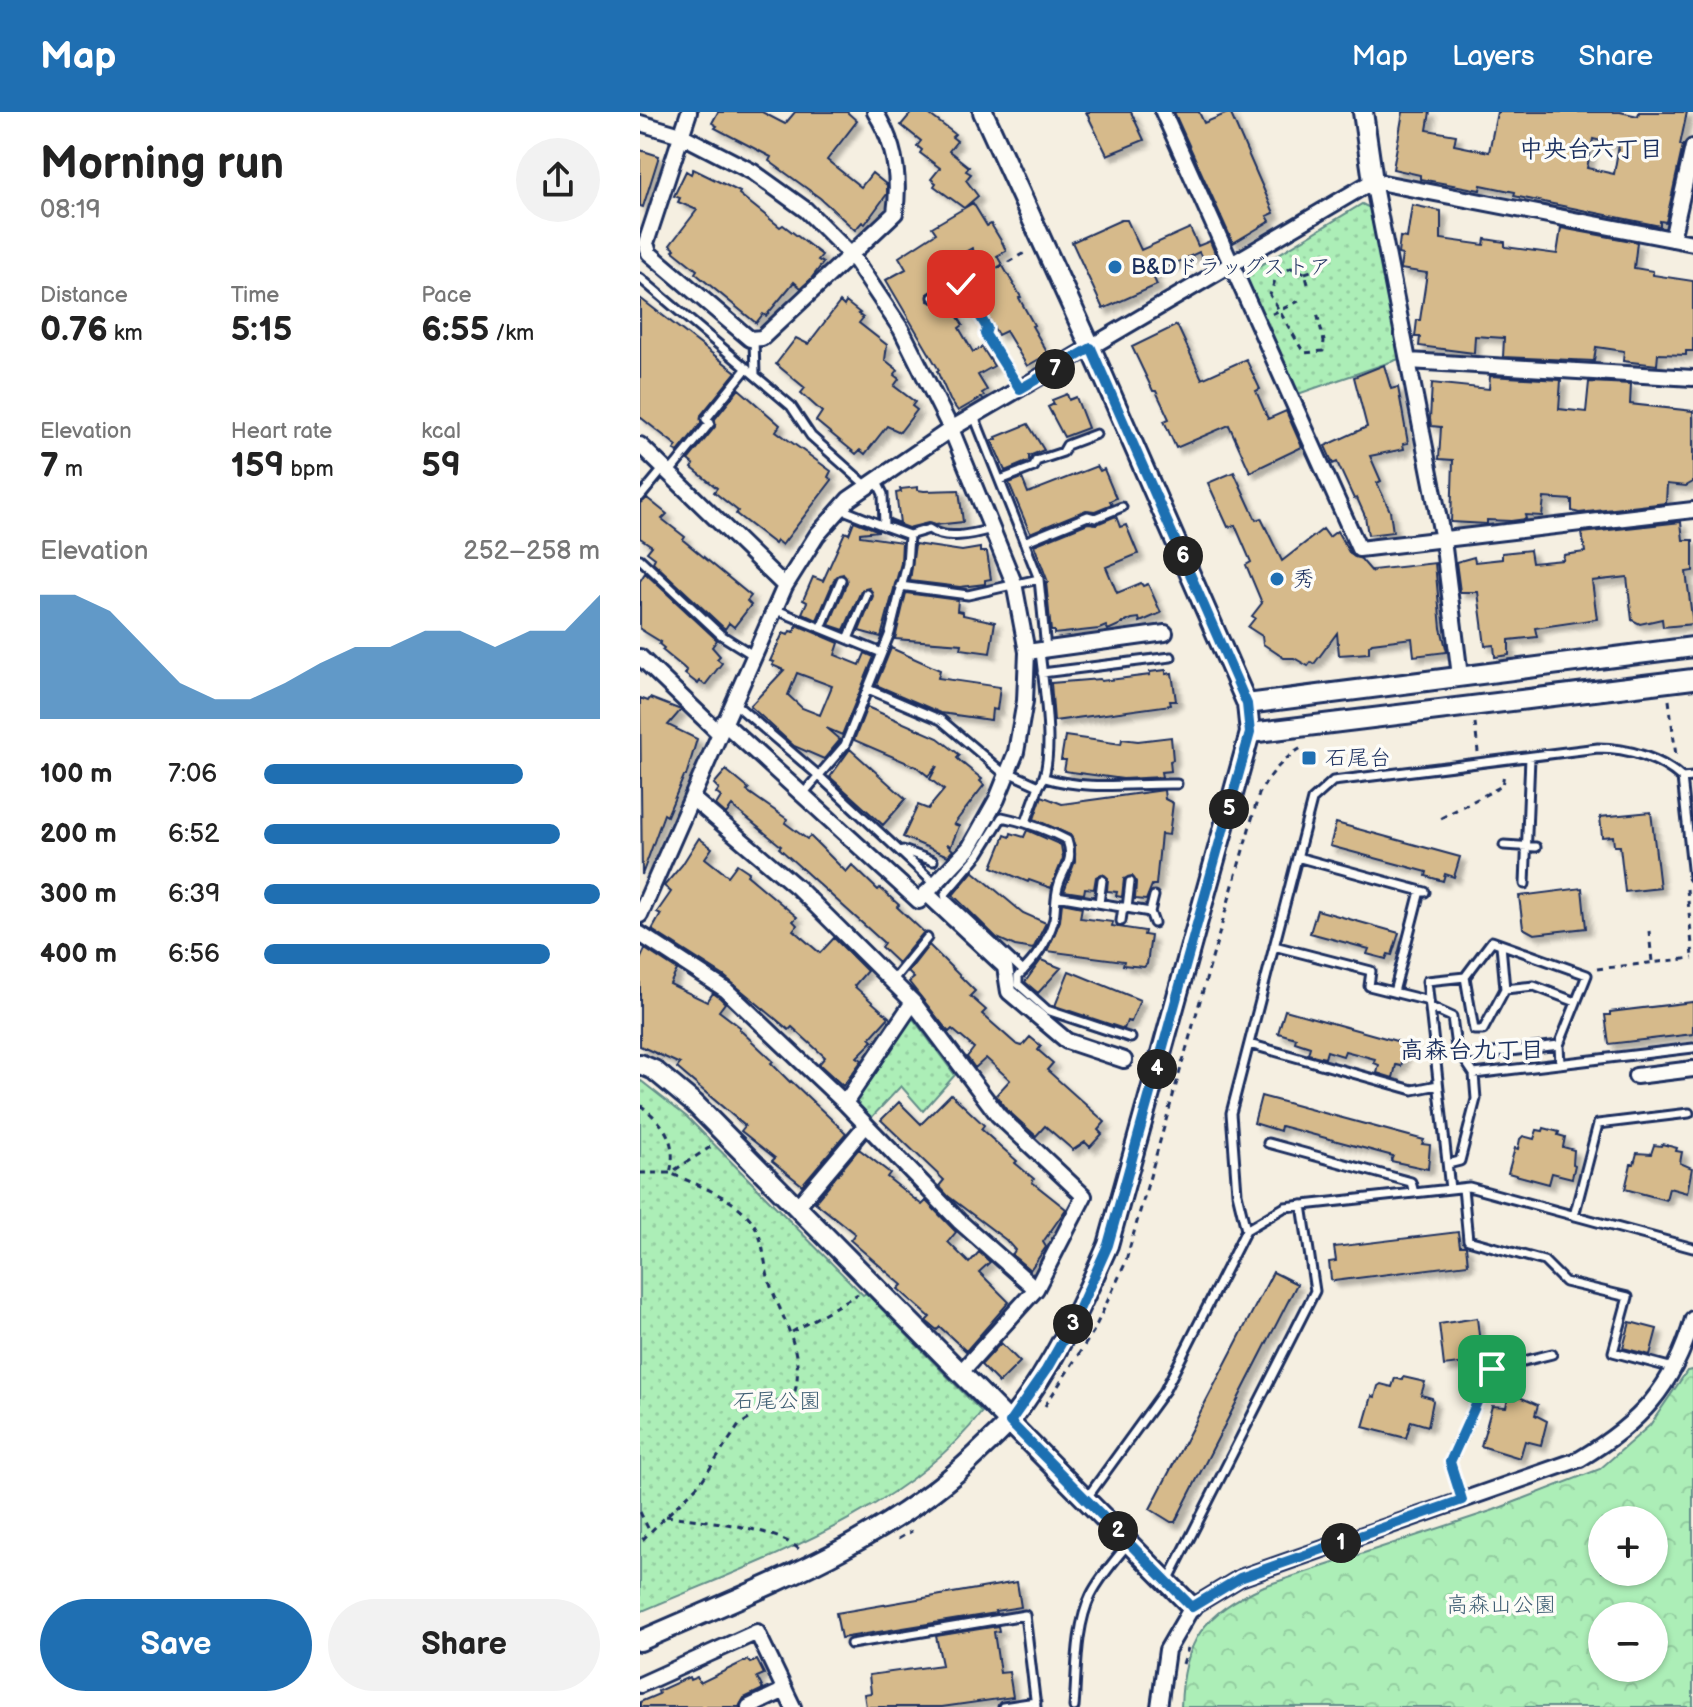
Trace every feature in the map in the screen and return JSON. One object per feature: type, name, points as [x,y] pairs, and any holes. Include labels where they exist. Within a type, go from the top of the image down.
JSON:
[{"type":"street","points":[[689,112],[646,243],[649,253],[750,339],[762,338],[895,213],[899,184],[892,149],[875,112]]},
{"type":"street","points":[[640,1641],[815,1563],[903,1515],[954,1475],[1010,1422],[1046,1370],[1074,1321],[1108,1245],[1250,733],[1247,704],[1091,348],[983,112]]},
{"type":"street","points":[[1163,112],[1359,549],[1693,510]]},
{"type":"street","points":[[1363,112],[1373,181],[1443,540],[1460,676]]},
{"type":"street","points":[[640,123],[681,135],[753,172],[795,202],[852,256],[901,329],[951,429],[1038,650],[1016,752],[997,799],[970,847],[919,901],[802,795],[640,657]]},
{"type":"street","points":[[1672,239],[1693,147]]},
{"type":"street","points":[[640,915],[774,609],[817,535],[840,509],[871,483],[951,429],[1373,181],[1693,243]]},
{"type":"street","points":[[1409,361],[1693,378]]},
{"type":"street","points":[[640,445],[785,586]]},
{"type":"street","points":[[1038,650],[1165,633]]},
{"type":"street","points":[[1247,704],[1693,647]]},
{"type":"street","points":[[1250,733],[1693,679]]},
{"type":"street","points":[[692,798],[798,888],[913,1002],[998,1115],[1084,1196],[1036,1289],[961,1372]]},
{"type":"street","points":[[931,888],[1005,967],[1009,992],[1067,1041],[1124,1060]]},
{"type":"street","points":[[640,934],[726,990],[845,1103],[959,1221],[1036,1289]]},
{"type":"street","points":[[845,1103],[913,1002]]},
{"type":"street","points":[[640,1064],[654,1070],[695,1104],[1192,1607]]},
{"type":"street","points":[[1636,1076],[1693,1069]]},
{"type":"street","points":[[796,1208],[866,1125]]},
{"type":"street","points":[[1159,1707],[1167,1650],[1192,1607],[1240,1578],[1580,1459],[1638,1419],[1667,1381],[1687,1341],[1693,1319]]},
{"type":"street","points":[[640,1685],[757,1632],[793,1707]]},
{"type":"street","points":[[749,1707],[785,1690]]},
{"type":"lane","points":[[933,297],[976,275],[967,258]]},
{"type":"lane","points":[[640,278],[791,406],[811,436],[883,494],[884,526]]},
{"type":"lane","points":[[961,284],[987,328],[985,334],[1020,389]]},
{"type":"lane","points":[[754,339],[755,375]]},
{"type":"lane","points":[[640,497],[710,423],[706,419],[747,368]]},
{"type":"lane","points":[[974,416],[1039,579],[1038,650],[1048,720],[1045,778],[1026,822]]},
{"type":"lane","points":[[1000,480],[1034,467],[1036,461],[1063,452],[1067,445],[1096,434]]},
{"type":"lane","points":[[1024,542],[1088,516],[1095,518],[1122,507]]},
{"type":"lane","points":[[840,509],[909,535],[929,529],[932,533],[954,536],[992,529]]},
{"type":"lane","points":[[802,795],[845,745],[890,633],[907,564],[909,535]]},
{"type":"lane","points":[[640,559],[721,635],[753,655]]},
{"type":"lane","points":[[900,586],[968,595],[1039,579]]},
{"type":"lane","points":[[821,628],[841,580]]},
{"type":"lane","points":[[848,639],[867,594]]},
{"type":"lane","points":[[774,609],[882,653]]},
{"type":"lane","points":[[1042,673],[1171,657]]},
{"type":"lane","points":[[868,689],[941,720],[1007,774],[1039,786]]},
{"type":"lane","points":[[732,701],[897,848],[931,888]]},
{"type":"lane","points":[[1246,1230],[1237,1193],[1231,1113],[1312,800],[1333,781],[1615,748],[1656,761],[1682,778],[1693,877]]},
{"type":"lane","points":[[1525,884],[1530,757]]},
{"type":"lane","points":[[1682,778],[1693,777]]},
{"type":"lane","points":[[1045,778],[1060,783],[1109,786],[1177,784]]},
{"type":"lane","points":[[1023,971],[946,899],[945,894],[979,854],[1002,817],[1026,822],[1067,840],[1071,851],[1058,886],[1054,917],[1042,951],[1023,971],[1018,976],[1018,984],[1047,1010],[1131,1038]]},
{"type":"lane","points":[[1504,845],[1536,847]]},
{"type":"lane","points":[[897,848],[933,861]]},
{"type":"lane","points":[[1297,857],[1422,891],[1394,992]]},
{"type":"lane","points":[[1099,903],[1102,880]]},
{"type":"lane","points":[[1121,921],[1130,882]]},
{"type":"lane","points":[[1057,896],[1150,912]]},
{"type":"lane","points":[[1154,896],[1150,912],[1154,923]]},
{"type":"lane","points":[[892,981],[927,938]]},
{"type":"lane","points":[[1501,945],[1505,989],[1483,1030],[1474,1030],[1465,977],[1492,941],[1587,975],[1559,1045],[1560,1064]]},
{"type":"lane","points":[[1274,946],[1371,971],[1369,986],[1429,1004],[1452,1017],[1456,1047],[1474,1074],[1476,1099],[1460,1161],[1448,1164]]},
{"type":"lane","points":[[1450,1189],[1427,981],[1465,977]]},
{"type":"lane","points":[[1505,989],[1534,986],[1576,1002]]},
{"type":"lane","points":[[1249,1044],[1413,1090],[1438,1085]]},
{"type":"lane","points":[[1461,1057],[1559,1045]]},
{"type":"lane","points":[[1474,1074],[1693,1048]]},
{"type":"lane","points":[[1574,1216],[1598,1124],[1689,1113]]},
{"type":"lane","points":[[1268,1143],[1411,1182],[1414,1193]]},
{"type":"lane","points":[[1086,1499],[1165,1390],[1246,1230],[1285,1207],[1469,1187],[1693,1248]]},
{"type":"lane","points":[[1463,1188],[1468,1240],[1544,1261],[1565,1282],[1628,1297],[1613,1352],[1673,1368]]},
{"type":"lane","points":[[1167,1581],[1315,1291],[1302,1205]]},
{"type":"lane","points":[[1462,1500],[1450,1462],[1492,1369],[1552,1354]]},
{"type":"lane","points":[[1074,1707],[1080,1635],[1090,1596],[1129,1543]]},
{"type":"lane","points":[[851,1644],[1025,1615],[1036,1705],[1003,1707]]},
{"type":"path","points":[[976,275],[984,275],[1043,243]]},
{"type":"path","points":[[1317,313],[1324,341],[1323,351],[1304,353],[1270,295],[1276,277],[1291,268],[1305,273],[1326,266]]},
{"type":"path","points":[[1305,273],[1308,284]]},
{"type":"path","points":[[1257,320],[1299,301]]},
{"type":"path","points":[[1669,697],[1676,762],[1674,771]]},
{"type":"path","points":[[1475,721],[1479,763]]},
{"type":"path","points":[[1441,818],[1502,786],[1504,769]]},
{"type":"path","points":[[1649,931],[1652,962]]},
{"type":"path","points":[[1587,975],[1597,969],[1693,958]]},
{"type":"path","points":[[640,1105],[660,1120],[671,1138],[673,1160],[670,1173]]},
{"type":"path","points":[[670,1173],[687,1164],[724,1134]]},
{"type":"path","points":[[640,1173],[670,1173],[724,1198],[745,1213],[759,1230],[769,1281],[792,1332],[798,1378],[795,1391],[739,1425],[701,1482],[640,1542]]},
{"type":"path","points":[[792,1332],[873,1285]]},
{"type":"path","points":[[640,1512],[650,1532]]},
{"type":"path","points":[[666,1516],[711,1521],[789,1539],[815,1563]]},
{"type":"green space","points":[[1362,204],[1370,208],[1399,359],[1298,394],[1244,275]]},
{"type":"green space","points":[[911,1016],[955,1075],[923,1111],[901,1086],[871,1118],[853,1100]]},
{"type":"green space","name":"石尾公園","points":[[640,1080],[687,1117],[982,1412],[949,1448],[911,1480],[869,1507],[778,1554],[640,1612]]},
{"type":"green space","name":"高森山公園","points":[[1693,1370],[1693,1707],[1181,1707],[1186,1664],[1192,1646],[1212,1618],[1243,1596],[1264,1586],[1494,1510],[1600,1469],[1650,1425],[1687,1371]]},
{"type":"building","points":[[718,112],[762,112],[785,124],[795,112],[847,112],[857,121],[827,160],[861,187],[872,173],[887,185],[887,194],[865,224],[862,222],[855,230],[820,198],[769,161],[771,157],[715,128],[717,126],[712,123]]},
{"type":"building","points":[[912,112],[926,112],[955,134],[952,137],[957,141],[949,151],[969,167],[966,171],[971,174],[966,180],[978,196],[964,208],[934,186],[936,183],[931,179],[940,168],[920,153],[922,150],[917,146],[921,141],[901,125]]},
{"type":"building","points":[[1086,112],[1131,112],[1144,140],[1107,155]]},
{"type":"building","points":[[1174,112],[1199,112],[1204,123],[1230,112],[1274,213],[1267,216],[1270,221],[1233,243]]},
{"type":"building","points":[[1403,112],[1430,112],[1427,130],[1456,135],[1454,145],[1489,152],[1497,112],[1620,112],[1638,116],[1639,112],[1687,112],[1666,222],[1660,221],[1660,226],[1514,196],[1515,192],[1481,185],[1480,190],[1420,179],[1420,175],[1393,169]],"holes":[[[1593,139],[1619,145],[1614,174],[1587,168]]]},
{"type":"building","points":[[640,150],[659,156],[643,207],[640,206]]},
{"type":"building","points":[[693,169],[740,192],[780,227],[783,225],[822,255],[818,260],[823,263],[810,280],[801,288],[794,282],[766,316],[763,314],[756,323],[695,273],[697,270],[670,245],[697,210],[678,202],[680,198],[674,196],[686,171],[691,174]]},
{"type":"building","points":[[973,203],[1003,244],[1006,251],[997,256],[1048,354],[1027,366],[1006,331],[998,335],[983,309],[994,302],[982,282],[990,277],[972,248],[934,270],[940,286],[928,293],[928,301],[933,303],[946,298],[963,325],[959,328],[973,352],[982,347],[994,366],[978,375],[987,390],[982,393],[984,396],[958,411],[950,400],[939,370],[886,280],[906,269],[899,257],[936,233],[932,227]]},
{"type":"building","points":[[1412,205],[1441,211],[1441,239],[1484,245],[1485,239],[1505,242],[1505,247],[1557,254],[1561,228],[1637,242],[1634,268],[1653,271],[1653,275],[1693,281],[1693,351],[1686,351],[1686,355],[1658,354],[1657,365],[1623,361],[1624,351],[1596,347],[1594,361],[1503,357],[1504,338],[1475,336],[1474,353],[1419,346],[1420,337],[1415,337],[1427,273],[1400,269],[1402,255],[1398,254],[1400,237],[1407,238]]},
{"type":"building","points":[[1127,220],[1141,250],[1190,228],[1198,246],[1210,241],[1215,253],[1203,260],[1199,252],[1152,274],[1157,285],[1103,309],[1072,242]]},
{"type":"building","points":[[640,298],[736,372],[701,415],[701,423],[678,452],[674,450],[677,446],[640,417]]},
{"type":"building","points":[[840,302],[844,306],[846,302],[860,313],[863,318],[859,323],[887,345],[885,360],[898,370],[894,375],[899,379],[894,386],[915,402],[912,406],[917,410],[900,432],[887,426],[865,454],[860,450],[856,454],[816,421],[822,412],[801,393],[805,388],[776,364],[796,338],[808,344]]},
{"type":"building","points":[[1177,325],[1202,379],[1246,359],[1260,389],[1256,391],[1268,419],[1286,411],[1302,447],[1250,472],[1229,425],[1176,448],[1164,421],[1169,419],[1132,347]]},
{"type":"building","points":[[1384,365],[1391,389],[1398,387],[1408,443],[1403,444],[1404,449],[1370,456],[1381,481],[1377,483],[1390,511],[1393,532],[1368,535],[1365,516],[1357,498],[1354,499],[1337,462],[1333,464],[1325,446],[1367,427],[1354,377]]},
{"type":"building","points":[[1490,376],[1561,380],[1559,409],[1586,412],[1589,382],[1631,384],[1630,404],[1693,411],[1693,482],[1686,486],[1667,484],[1666,503],[1579,513],[1572,511],[1572,500],[1544,498],[1542,516],[1525,515],[1526,519],[1511,521],[1487,520],[1487,524],[1451,522],[1453,460],[1439,459],[1441,427],[1431,426],[1430,419],[1432,383],[1489,389]]},
{"type":"building","points":[[739,389],[780,425],[776,431],[831,471],[828,477],[832,480],[782,545],[777,541],[775,544],[736,514],[738,511],[714,492],[717,488],[692,468],[694,465],[688,460],[715,427],[715,419]]},
{"type":"building","points":[[1067,394],[1069,400],[1076,397],[1088,428],[1064,437],[1048,407],[1054,404],[1052,400]]},
{"type":"building","points":[[1028,424],[1044,450],[1029,456],[1029,461],[1005,471],[992,441]]},
{"type":"building","points":[[1097,466],[1100,471],[1104,469],[1116,498],[1110,501],[1112,504],[1095,511],[1086,510],[1030,533],[1009,483],[1022,478],[1028,493]]},
{"type":"building","points":[[1234,472],[1256,520],[1261,518],[1282,561],[1323,529],[1329,537],[1337,531],[1350,554],[1361,559],[1373,573],[1372,570],[1435,563],[1441,628],[1447,652],[1414,656],[1412,638],[1372,643],[1369,653],[1339,655],[1337,633],[1314,664],[1311,662],[1308,666],[1294,658],[1284,658],[1263,644],[1262,636],[1248,627],[1262,603],[1246,565],[1251,562],[1235,525],[1228,527],[1208,483]]},
{"type":"building","points":[[918,487],[918,490],[924,491],[959,490],[963,522],[928,523],[908,528],[890,521],[900,523],[896,493],[901,492],[900,489]]},
{"type":"building","points":[[647,498],[667,514],[662,519],[685,537],[683,540],[751,596],[747,601],[751,605],[734,627],[729,623],[725,629],[653,562],[655,558],[647,552],[652,546],[640,538],[640,503]]},
{"type":"building","points":[[1116,516],[1120,527],[1126,525],[1138,554],[1106,567],[1117,593],[1141,583],[1143,586],[1148,584],[1161,613],[1140,622],[1139,618],[1132,619],[1108,630],[1106,626],[1054,634],[1051,631],[1048,582],[1034,545],[1088,523],[1097,524]]},
{"type":"building","points":[[854,521],[879,531],[860,533],[860,536],[902,542],[901,563],[881,637],[859,631],[873,596],[869,588],[861,591],[844,630],[829,625],[847,582],[843,574],[835,578],[817,620],[802,613],[807,602],[803,600],[813,577],[823,581],[845,532],[849,534]]},
{"type":"building","points":[[1681,522],[1683,540],[1693,540],[1693,571],[1686,572],[1693,624],[1663,627],[1662,619],[1640,624],[1632,620],[1627,577],[1592,581],[1597,619],[1535,628],[1537,637],[1509,640],[1509,655],[1495,657],[1494,645],[1485,646],[1478,592],[1460,592],[1456,562],[1474,557],[1475,562],[1502,559],[1502,553],[1530,550],[1532,563],[1563,560],[1564,555],[1585,552],[1582,533]]},
{"type":"building","points":[[915,544],[962,551],[980,548],[980,552],[987,552],[991,579],[985,580],[985,584],[960,587],[910,581]]},
{"type":"building","points":[[645,573],[717,640],[712,647],[722,663],[705,685],[700,681],[698,684],[685,674],[687,671],[662,650],[661,642],[640,629],[640,581]]},
{"type":"building","points":[[906,593],[958,600],[957,611],[963,612],[963,615],[995,622],[990,653],[961,649],[962,644],[895,639]]},
{"type":"building","points":[[797,625],[839,643],[835,655],[860,665],[865,653],[874,657],[842,735],[826,728],[840,740],[824,759],[794,746],[750,706],[784,670],[770,661],[783,633],[788,635],[790,631],[794,632]],"holes":[[[797,673],[832,686],[820,715],[802,708],[788,695]]]},
{"type":"building","points":[[891,648],[940,670],[938,678],[1000,687],[997,710],[992,709],[991,720],[941,713],[876,685]]},
{"type":"building","points":[[1166,670],[1166,674],[1172,673],[1176,701],[1170,701],[1171,705],[1054,721],[1051,683],[1101,681]]},
{"type":"building","points":[[640,698],[648,701],[650,698],[681,710],[668,725],[697,739],[686,776],[667,816],[664,814],[642,875]]},
{"type":"building","points":[[867,707],[938,738],[960,755],[957,758],[982,779],[980,781],[984,785],[954,824],[959,826],[951,846],[946,844],[953,850],[948,856],[903,837],[918,805],[928,809],[944,790],[930,779],[937,766],[928,776],[917,767],[854,740]]},
{"type":"building","points":[[1065,736],[1121,744],[1122,739],[1138,741],[1171,737],[1171,771],[1161,772],[1162,777],[1123,779],[1064,771],[1066,760],[1061,760]]},
{"type":"building","points":[[850,749],[906,799],[883,825],[830,777]]},
{"type":"building","points":[[726,770],[749,789],[747,791],[787,819],[785,823],[807,839],[810,836],[846,872],[852,865],[899,905],[897,907],[924,932],[898,963],[881,947],[884,943],[779,848],[781,846],[732,806],[726,814],[716,805],[721,797],[716,793],[719,789],[714,784]]},
{"type":"building","points":[[1164,790],[1165,799],[1173,803],[1169,835],[1161,834],[1156,885],[1152,885],[1146,900],[1135,899],[1136,882],[1132,876],[1124,879],[1122,897],[1116,896],[1117,892],[1107,891],[1108,878],[1102,874],[1096,877],[1094,889],[1085,888],[1084,894],[1064,891],[1075,861],[1075,846],[1070,835],[1034,819],[1042,796],[1062,804]]},
{"type":"building","points":[[1651,812],[1660,888],[1625,892],[1620,846],[1614,846],[1613,836],[1602,837],[1600,817]]},
{"type":"building","points":[[1336,823],[1460,857],[1454,877],[1445,874],[1443,881],[1426,876],[1427,872],[1330,846]]},
{"type":"building","points":[[1027,830],[1061,845],[1063,858],[1051,888],[992,867],[1005,835],[1010,837],[1011,833],[1024,837]]},
{"type":"building","points":[[699,838],[712,848],[705,858],[728,876],[737,864],[749,872],[747,875],[797,917],[793,921],[797,925],[793,930],[820,953],[834,938],[867,971],[854,986],[889,1017],[870,1038],[873,1041],[857,1057],[862,1060],[843,1086],[819,1064],[825,1057],[792,1027],[789,1030],[724,976],[652,930],[661,914],[657,912],[671,892],[664,886]]},
{"type":"building","points":[[973,871],[1023,913],[1046,923],[1033,949],[997,938],[953,895]]},
{"type":"building","points":[[1582,888],[1586,928],[1534,934],[1523,928],[1519,896]]},
{"type":"building","points":[[1062,903],[1082,907],[1080,918],[1113,922],[1112,926],[1145,931],[1144,935],[1151,936],[1147,964],[1144,967],[1123,965],[1124,961],[1047,951],[1060,921]]},
{"type":"building","points":[[1317,910],[1399,933],[1392,955],[1388,954],[1386,959],[1367,954],[1369,949],[1310,933]]},
{"type":"building","points":[[929,945],[975,991],[970,996],[986,1010],[982,1014],[1016,1044],[1022,1046],[1030,1037],[1041,1046],[1038,1050],[1053,1063],[1047,1070],[1105,1122],[1098,1130],[1102,1134],[1090,1147],[1085,1142],[1073,1150],[1045,1126],[1036,1136],[1005,1108],[996,1095],[1010,1080],[986,1058],[975,1068],[967,1057],[974,1048],[952,1029],[947,1030],[909,982],[914,978],[908,972]]},
{"type":"building","points":[[645,949],[677,970],[670,984],[707,1002],[713,993],[720,998],[725,1003],[719,1011],[740,1027],[790,1082],[846,1133],[802,1185],[741,1131],[745,1126],[677,1068],[680,1064],[640,1046],[640,960]]},
{"type":"building","points":[[1041,960],[1061,968],[1038,993],[1025,982]]},
{"type":"building","points":[[1069,971],[1140,1000],[1131,1022],[1127,1021],[1124,1029],[1055,1006]]},
{"type":"building","points":[[1693,1002],[1693,1034],[1609,1044],[1605,1015],[1610,1015],[1610,1012]]},
{"type":"building","points":[[1285,1010],[1407,1044],[1401,1066],[1396,1065],[1393,1078],[1377,1073],[1379,1065],[1374,1063],[1375,1059],[1345,1051],[1343,1056],[1327,1051],[1325,1058],[1308,1054],[1310,1047],[1295,1042],[1296,1038],[1278,1033]]},
{"type":"building","points":[[951,1094],[984,1125],[981,1129],[1034,1179],[1032,1182],[1066,1209],[1043,1242],[1046,1247],[1030,1270],[1012,1255],[1015,1250],[1006,1240],[948,1196],[939,1186],[944,1180],[881,1120],[899,1102],[921,1124]]},
{"type":"building","points":[[1261,1096],[1424,1140],[1422,1144],[1430,1145],[1428,1169],[1391,1161],[1393,1156],[1281,1126],[1280,1131],[1254,1123]]},
{"type":"building","points":[[1544,1128],[1559,1132],[1558,1135],[1565,1137],[1563,1147],[1574,1150],[1572,1178],[1552,1173],[1549,1184],[1508,1173],[1520,1139],[1523,1136],[1534,1139],[1537,1130],[1543,1131]]},
{"type":"building","points":[[1662,1144],[1682,1152],[1680,1163],[1692,1168],[1687,1193],[1669,1188],[1666,1200],[1625,1189],[1637,1153],[1651,1154],[1654,1145]]},
{"type":"building","points":[[861,1146],[859,1149],[890,1173],[887,1177],[922,1205],[926,1201],[956,1232],[948,1242],[969,1263],[979,1252],[990,1262],[979,1272],[1009,1302],[966,1351],[940,1327],[937,1330],[926,1321],[930,1317],[898,1289],[902,1285],[850,1240],[855,1234],[815,1202]]},
{"type":"building","points":[[1458,1232],[1460,1246],[1466,1246],[1468,1264],[1331,1279],[1329,1262],[1336,1261],[1334,1247]]},
{"type":"building","points":[[1273,1272],[1297,1284],[1175,1522],[1171,1522],[1150,1509]]},
{"type":"building","points":[[1477,1318],[1482,1361],[1444,1366],[1439,1324]]},
{"type":"building","points":[[1630,1322],[1657,1329],[1650,1355],[1623,1348]]},
{"type":"building","points":[[1001,1343],[1020,1362],[999,1383],[981,1365]]},
{"type":"building","points":[[1403,1377],[1425,1382],[1421,1395],[1433,1401],[1428,1426],[1411,1421],[1406,1438],[1363,1427],[1378,1386],[1392,1387],[1395,1378],[1402,1380]]},
{"type":"building","points":[[1517,1396],[1538,1405],[1535,1415],[1547,1421],[1541,1445],[1525,1441],[1520,1458],[1481,1446],[1492,1406],[1506,1407],[1508,1398],[1516,1399]]},
{"type":"building","points":[[1017,1582],[1021,1607],[841,1638],[836,1613]]},
{"type":"building","points":[[998,1626],[999,1631],[994,1632],[1000,1673],[1009,1672],[1013,1697],[942,1707],[866,1707],[864,1694],[871,1693],[869,1675],[942,1665],[936,1636]]},
{"type":"building","points":[[747,1660],[750,1663],[757,1660],[764,1674],[757,1677],[763,1689],[744,1698],[739,1707],[640,1707],[640,1702],[689,1677],[690,1680],[697,1677],[700,1683]]},
{"type":"place","name":"B&Dドラッグストア","points":[[1115,267]]},
{"type":"place","name":"秀","points":[[1277,579]]},
{"type":"place","name":"石尾台","points":[[1309,758]]},
{"type":"district","name":"中央台六丁目","points":[[1591,149]]},
{"type":"district","name":"高森台九丁目","points":[[1472,1050]]},
{"type":"route","points":[[961,284],[987,328],[985,334],[1020,389],[1091,348],[1247,704],[1250,733],[1108,1245],[1074,1321],[1046,1370],[1010,1422],[1192,1607],[1240,1578],[1462,1500],[1450,1462],[1492,1369]]}]
